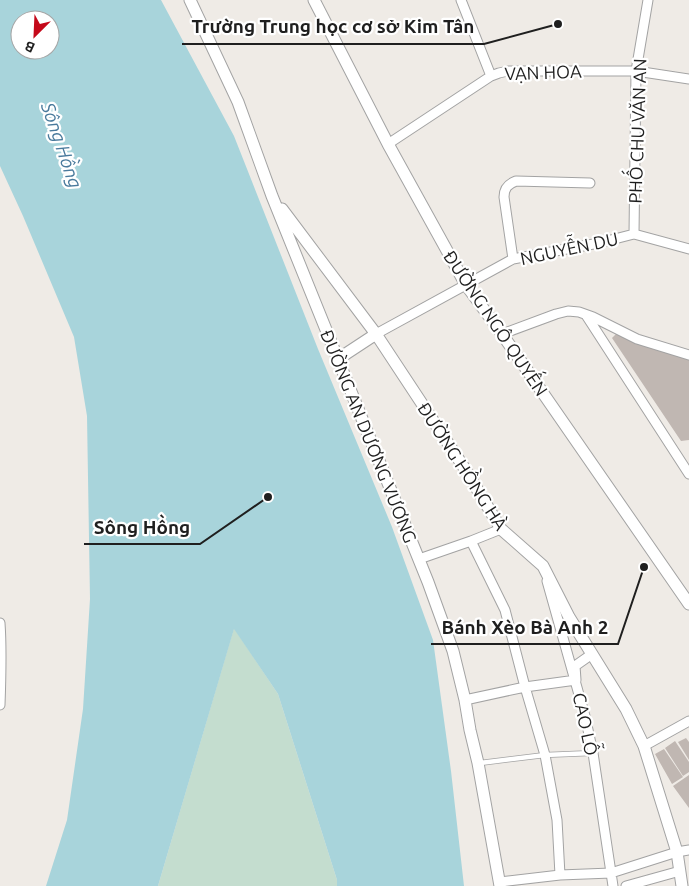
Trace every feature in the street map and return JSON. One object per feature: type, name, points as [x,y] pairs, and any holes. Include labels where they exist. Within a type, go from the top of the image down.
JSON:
[{"type":"street","name":"ĐƯỜNG AN DƯƠNG VƯƠNG","points":[[190,0],[238,102],[272,196],[419,559],[453,651],[478,763],[500,884]]},
{"type":"street","name":"ĐƯỜNG NGÔ QUYẾN","points":[[314,0],[388,144],[466,285],[689,604]]},
{"type":"street","points":[[461,0],[491,76]]},
{"type":"street","name":"PHỐ CHU VĂN AN","points":[[634,234],[636,71],[648,0]]},
{"type":"street","name":"VẠN HOA","points":[[388,144],[491,76],[508,71],[636,71],[689,79]]},
{"type":"street","points":[[513,260],[504,197],[505,188],[516,181],[590,183]]},
{"type":"street","name":"ĐƯỜNG HỒNG HÀ","points":[[272,196],[376,334],[465,470],[501,529],[543,566],[569,617],[626,709],[644,746],[677,852],[682,886]]},
{"type":"street","name":"NGUYỄN DU","points":[[376,334],[513,260],[634,234],[689,249]]},
{"type":"street","points":[[502,334],[556,314],[568,311],[579,312],[637,339],[689,356]]},
{"type":"street","points":[[586,315],[689,474]]},
{"type":"street","points":[[338,359],[376,334]]},
{"type":"street","points":[[419,559],[471,542],[501,529]]},
{"type":"street","points":[[471,542],[505,610],[545,755],[557,820],[560,875]]},
{"type":"street","name":"CAO LỖ","points":[[543,566],[585,716],[593,753],[613,886]]},
{"type":"street","points":[[0,622],[0,705]]},
{"type":"street","points":[[465,700],[525,687],[576,680],[575,666],[592,654]]},
{"type":"street","points":[[644,746],[689,721]]},
{"type":"street","points":[[500,884],[560,875],[611,873],[689,850]]},
{"type":"street","points":[[626,886],[680,871]]},
{"type":"lane","points":[[478,763],[545,755],[593,753]]},
{"type":"green space","points":[[234,628],[278,694],[337,880],[337,886],[158,886]]},
{"type":"water","points":[[0,0],[161,0],[234,136],[318,349],[392,527],[433,640],[464,886],[337,886],[337,880],[278,694],[234,629],[158,886],[46,886],[67,820],[83,709],[90,599],[87,416],[74,337],[0,166]]},
{"type":"building","points":[[616,334],[689,359],[689,440],[681,441],[612,338]]},
{"type":"building","points":[[686,738],[689,742],[689,760],[678,742]]},
{"type":"building","points":[[675,741],[689,762],[689,772],[683,776],[665,748]]},
{"type":"building","points":[[664,749],[683,777],[672,784],[655,754]]},
{"type":"building","points":[[689,775],[689,808],[673,786]]},
{"type":"place","name":"Trường Trung học cơ sở Kim Tân","points":[[558,24]]},
{"type":"place","name":"Sông Hồng","points":[[268,497]]},
{"type":"place","name":"Bánh Xèo Bà Anh 2","points":[[644,567]]}]
